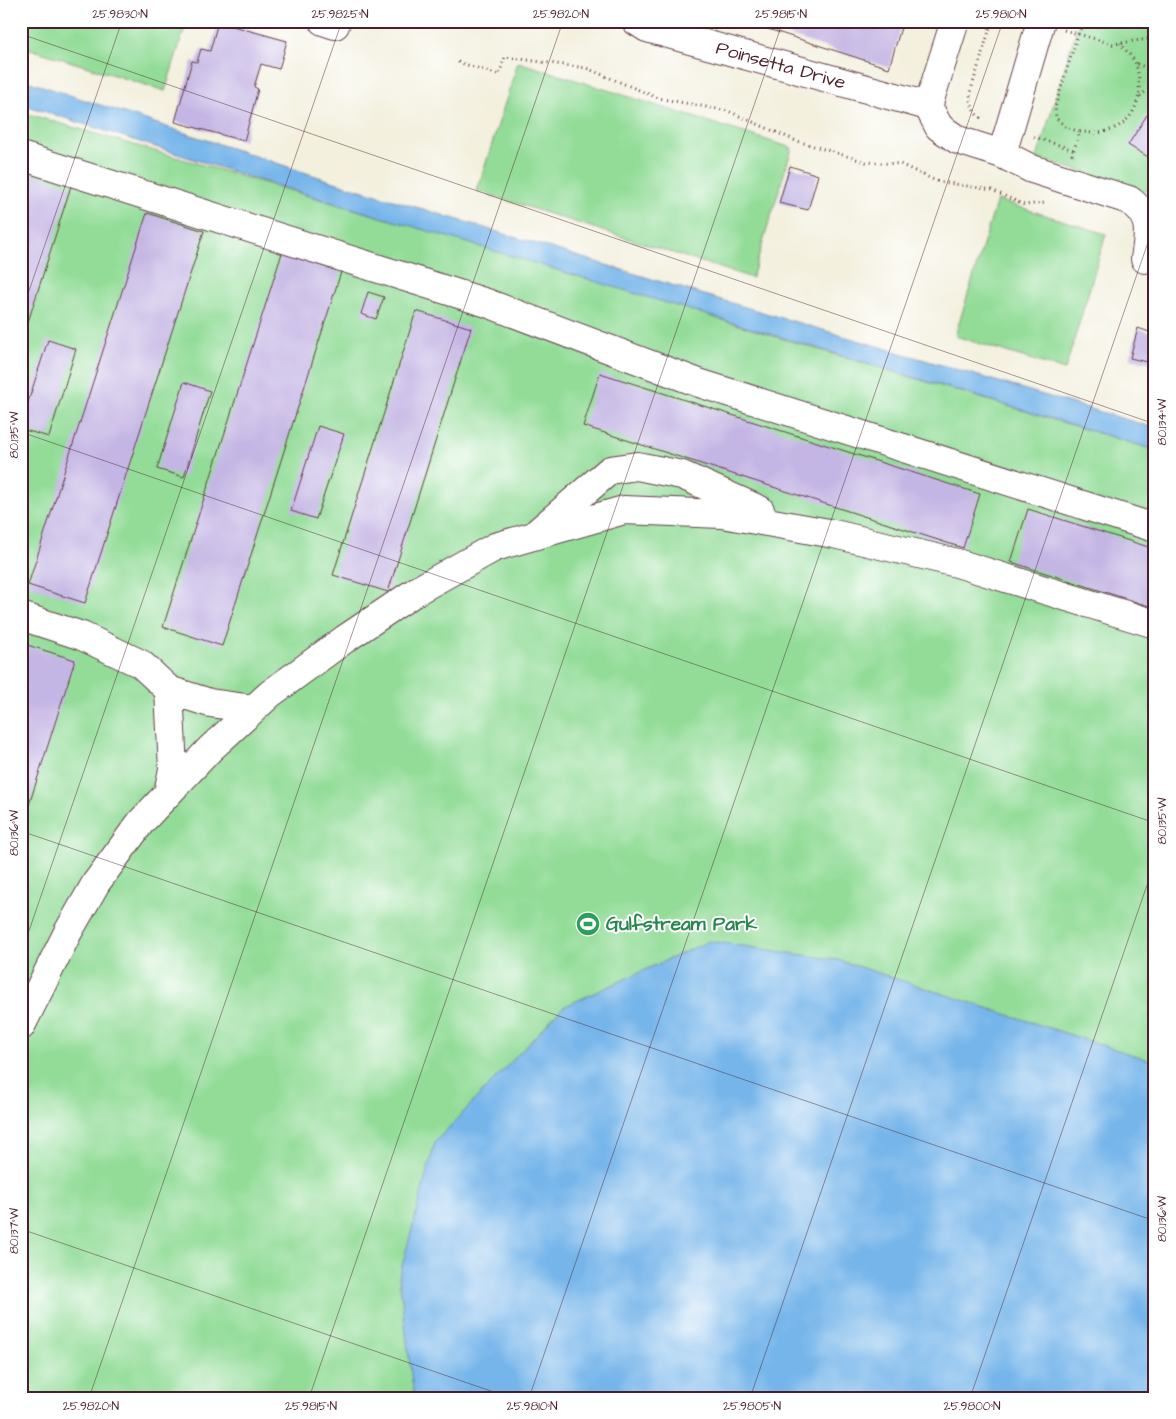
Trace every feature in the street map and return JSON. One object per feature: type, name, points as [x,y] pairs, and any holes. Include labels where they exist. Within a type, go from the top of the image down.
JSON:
[{"type":"street","name":"Poinsetta Drive","points":[[636,21],[647,28],[928,106]]},
{"type":"street","points":[[955,21],[928,106],[939,127],[958,140],[1002,154],[1032,169],[1129,200],[1138,206],[1148,222],[1148,243],[1144,259]]},
{"type":"street","points":[[1002,154],[1041,22]]},
{"type":"street","points":[[21,156],[487,304],[699,383],[1155,528]]},
{"type":"street","points":[[532,537],[610,470],[637,466],[682,475],[798,528]]},
{"type":"street","points":[[21,1026],[68,932],[96,884],[141,822],[210,749],[270,694],[338,645],[418,590],[495,547],[624,510],[722,514],[834,534],[957,563],[1155,624]]},
{"type":"street","points":[[21,616],[82,636],[140,664],[169,690],[210,702],[253,709]]},
{"type":"street","points":[[168,793],[172,769],[169,690]]},
{"type":"path","points":[[1085,21],[1078,34],[1055,107],[1056,118],[1066,127],[1080,132],[1102,133],[1120,126],[1136,108],[1140,96],[1136,64]]},
{"type":"path","points":[[1041,22],[1113,44],[1155,38]]},
{"type":"path","points":[[1120,44],[1136,64],[1155,72]]},
{"type":"path","points":[[458,62],[499,75],[505,57],[586,68],[658,98],[728,111],[794,140],[866,162],[900,164],[936,181],[992,190],[1024,205],[1049,202],[1059,196],[1080,132]]},
{"type":"path","points":[[1140,96],[1155,84]]},
{"type":"green space","points":[[21,21],[187,21],[165,91],[21,46]]},
{"type":"green space","points":[[1079,21],[1155,21],[1155,194],[1037,158]]},
{"type":"green space","points":[[518,62],[792,148],[752,278],[477,191]]},
{"type":"green space","name":"Gulfstream Park","points":[[21,112],[542,264],[790,341],[1155,450],[1155,1398],[21,1398]]},
{"type":"green space","points":[[997,200],[1106,234],[1065,370],[955,336]]},
{"type":"water","points":[[21,79],[331,181],[701,294],[1155,428],[1155,450],[265,182],[21,104]]},
{"type":"water","points":[[709,941],[838,960],[1155,1062],[1155,1398],[414,1398],[399,1277],[435,1142],[563,1007]]},
{"type":"building","points":[[743,21],[903,21],[889,68]]},
{"type":"building","points":[[218,22],[287,41],[279,69],[261,64],[254,87],[258,89],[244,141],[175,122],[192,61],[197,62],[201,49],[210,51]]},
{"type":"building","points":[[1147,115],[1155,119],[1155,161],[1128,145]]},
{"type":"building","points":[[790,166],[818,175],[808,210],[779,203]]},
{"type":"building","points":[[21,170],[71,186],[22,341],[21,341]]},
{"type":"building","points":[[147,213],[204,231],[85,603],[28,585]]},
{"type":"building","points":[[282,253],[341,272],[222,646],[163,627]]},
{"type":"building","points":[[368,292],[384,297],[376,319],[361,314]]},
{"type":"building","points":[[416,311],[471,328],[388,592],[333,575]]},
{"type":"building","points":[[1138,328],[1155,334],[1155,364],[1130,358]]},
{"type":"building","points":[[48,340],[76,349],[49,437],[21,429]]},
{"type":"building","points":[[600,373],[980,494],[963,548],[583,426]]},
{"type":"building","points":[[184,382],[210,391],[184,477],[157,469]]},
{"type":"building","points":[[318,426],[344,434],[316,519],[291,511]]},
{"type":"building","points":[[1028,509],[1155,549],[1155,608],[1011,562]]},
{"type":"building","points":[[21,643],[75,660],[22,827],[21,827]]},
{"type":"place","name":"Gulfstream Park","points":[[588,924]]}]
